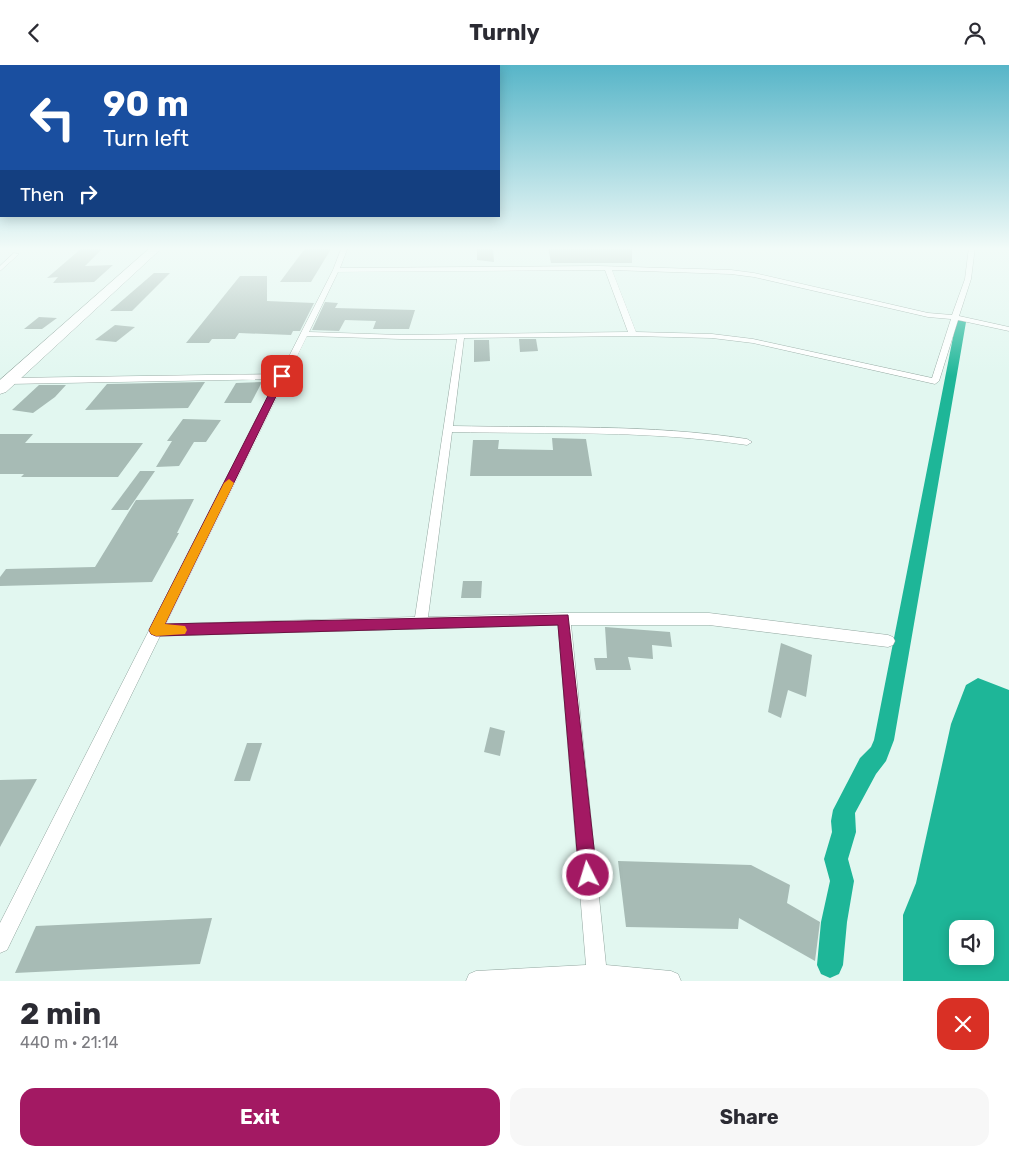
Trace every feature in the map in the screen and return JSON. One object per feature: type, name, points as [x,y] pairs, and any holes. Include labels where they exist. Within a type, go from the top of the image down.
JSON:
[{"type":"highway","points":[[4,385],[110,290]]},
{"type":"street","points":[[0,943],[326,290]]},
{"type":"street","points":[[616,290],[633,334]]},
{"type":"street","points":[[818,290],[928,315],[955,317],[1009,329]]},
{"type":"street","points":[[304,334],[461,336],[633,334],[712,336],[753,341],[935,381],[964,290]]},
{"type":"street","points":[[421,623],[461,336]]},
{"type":"street","points":[[4,385],[282,376]]},
{"type":"street","points":[[448,429],[610,431],[710,435],[747,442]]},
{"type":"street","points":[[156,630],[564,619],[709,619],[888,641]]},
{"type":"street","points":[[564,619],[597,973]]},
{"type":"street","points":[[476,981],[597,973],[671,981]]},
{"type":"shaded area","points":[[978,678],[1009,690],[1009,981],[903,981],[903,915],[916,883],[951,724],[966,685]]},
{"type":"building","points":[[135,290],[153,290],[132,311],[110,311]]},
{"type":"building","points":[[229,290],[267,290],[267,301],[314,303],[300,331],[293,331],[291,335],[239,333],[235,339],[212,339],[209,343],[186,343]]},
{"type":"building","points":[[325,302],[338,303],[335,308],[415,310],[409,329],[373,329],[376,321],[345,320],[339,331],[312,330]]},
{"type":"building","points":[[39,317],[57,318],[42,329],[24,329]]},
{"type":"building","points":[[115,325],[135,327],[116,342],[95,340]]},
{"type":"building","points":[[519,339],[536,339],[538,351],[520,352]]},
{"type":"building","points":[[474,340],[489,340],[490,361],[474,362]]},
{"type":"building","points":[[205,382],[188,408],[85,410],[107,384]]},
{"type":"building","points":[[262,382],[251,403],[224,403],[236,383]]},
{"type":"building","points":[[39,385],[66,385],[55,397],[33,413],[12,410]]},
{"type":"building","points":[[183,419],[221,420],[206,442],[194,442],[179,466],[156,467],[172,441],[167,441]]},
{"type":"building","points":[[0,434],[33,434],[25,443],[143,443],[118,477],[21,477],[24,474],[0,474]]},
{"type":"building","points":[[552,438],[586,439],[592,476],[470,476],[473,440],[499,440],[498,449],[553,450]]},
{"type":"building","points":[[140,471],[155,471],[128,510],[111,510]]},
{"type":"building","points":[[194,499],[177,533],[179,533],[152,582],[0,586],[0,577],[6,569],[95,567],[136,500]]},
{"type":"building","points":[[463,581],[482,581],[481,598],[461,598]]},
{"type":"building","points":[[605,627],[670,632],[672,647],[652,645],[653,659],[628,657],[631,670],[596,670],[594,658],[607,658]]},
{"type":"building","points":[[781,643],[812,655],[806,697],[788,690],[781,718],[768,712]]},
{"type":"building","points":[[490,727],[505,731],[500,756],[484,752]]},
{"type":"building","points":[[247,743],[262,743],[250,781],[234,781]]},
{"type":"building","points":[[37,779],[0,847],[0,780]]},
{"type":"building","points":[[618,861],[751,865],[790,885],[787,903],[820,922],[815,961],[739,918],[738,929],[626,927]]},
{"type":"building","points":[[212,918],[200,964],[15,973],[36,926]]},
{"type":"waterway","points":[[830,965],[834,922],[842,881],[836,859],[844,832],[842,821],[844,810],[868,766],[879,754],[884,740],[961,322]]},
{"type":"slow traffic","points":[[181,630],[156,630],[229,483]]},
{"type":"route","points":[[282,376],[156,630],[564,619],[588,875]]}]
